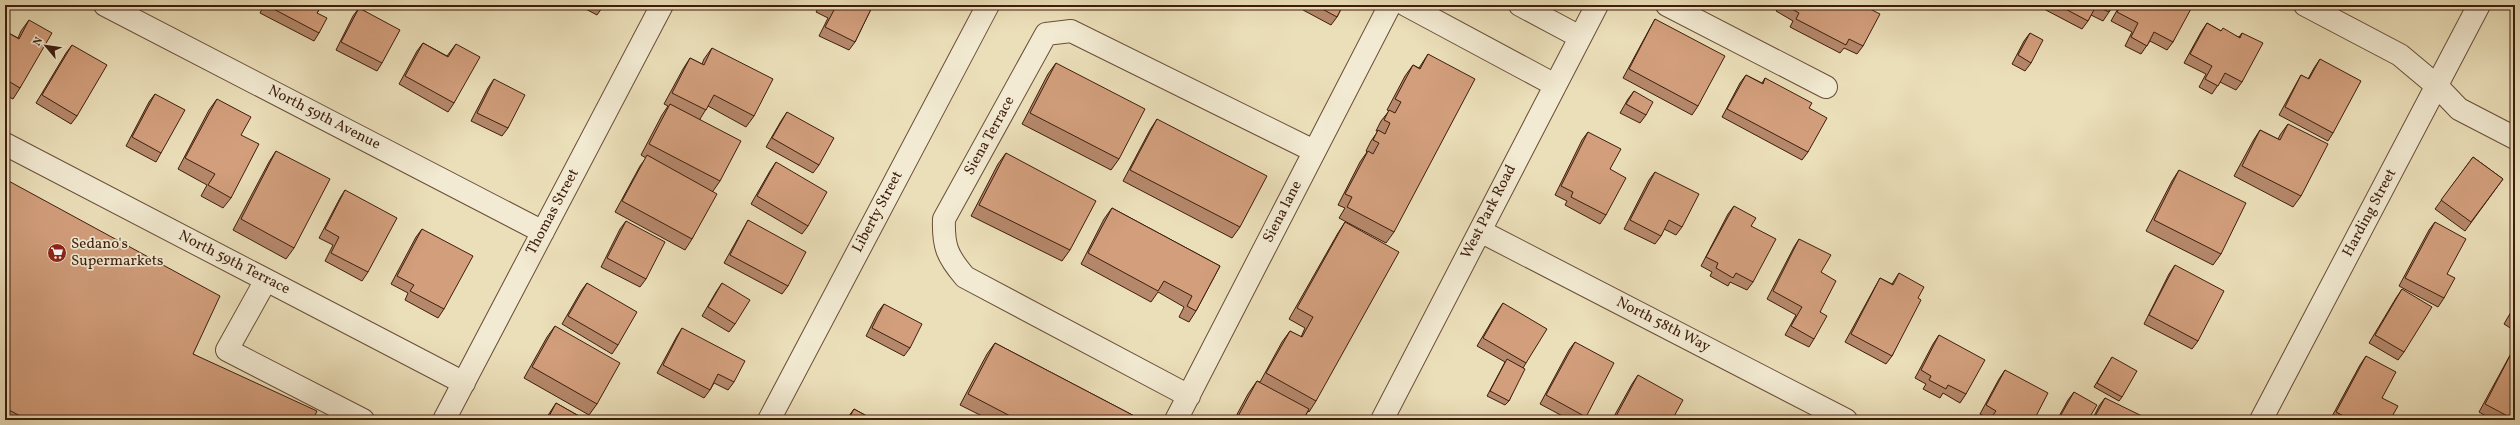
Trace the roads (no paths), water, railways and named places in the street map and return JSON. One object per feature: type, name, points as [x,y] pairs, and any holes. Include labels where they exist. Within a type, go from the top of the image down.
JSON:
[{"type":"street","name":"North 59th Avenue","points":[[105,5],[543,232]]},
{"type":"street","name":"Thomas Street","points":[[444,420],[662,5]]},
{"type":"street","name":"Liberty Street","points":[[769,420],[988,5]]},
{"type":"street","name":"Siena lane","points":[[1176,420],[1390,5]]},
{"type":"street","points":[[1406,5],[1555,84]]},
{"type":"street","points":[[1520,5],[1580,37]]},
{"type":"street","name":"West Park Road","points":[[1382,420],[1597,5]]},
{"type":"street","points":[[1667,5],[1826,87]]},
{"type":"street","points":[[2305,5],[2400,54],[2459,109],[2515,138]]},
{"type":"street","name":"Harding Street","points":[[2261,420],[2479,5]]},
{"type":"street","name":"Siena Terrace","points":[[1189,396],[965,277],[950,259],[943,240],[944,218],[1046,34],[1071,31],[1314,151]]},
{"type":"street","name":"North 59th Terrace","points":[[5,144],[464,382]]},
{"type":"street","name":"North 58th Way","points":[[1480,231],[1846,420]]},
{"type":"street","points":[[266,280],[227,350],[363,420]]},
{"type":"place","name":"Sedano's Supermarkets","points":[[57,253]]}]
